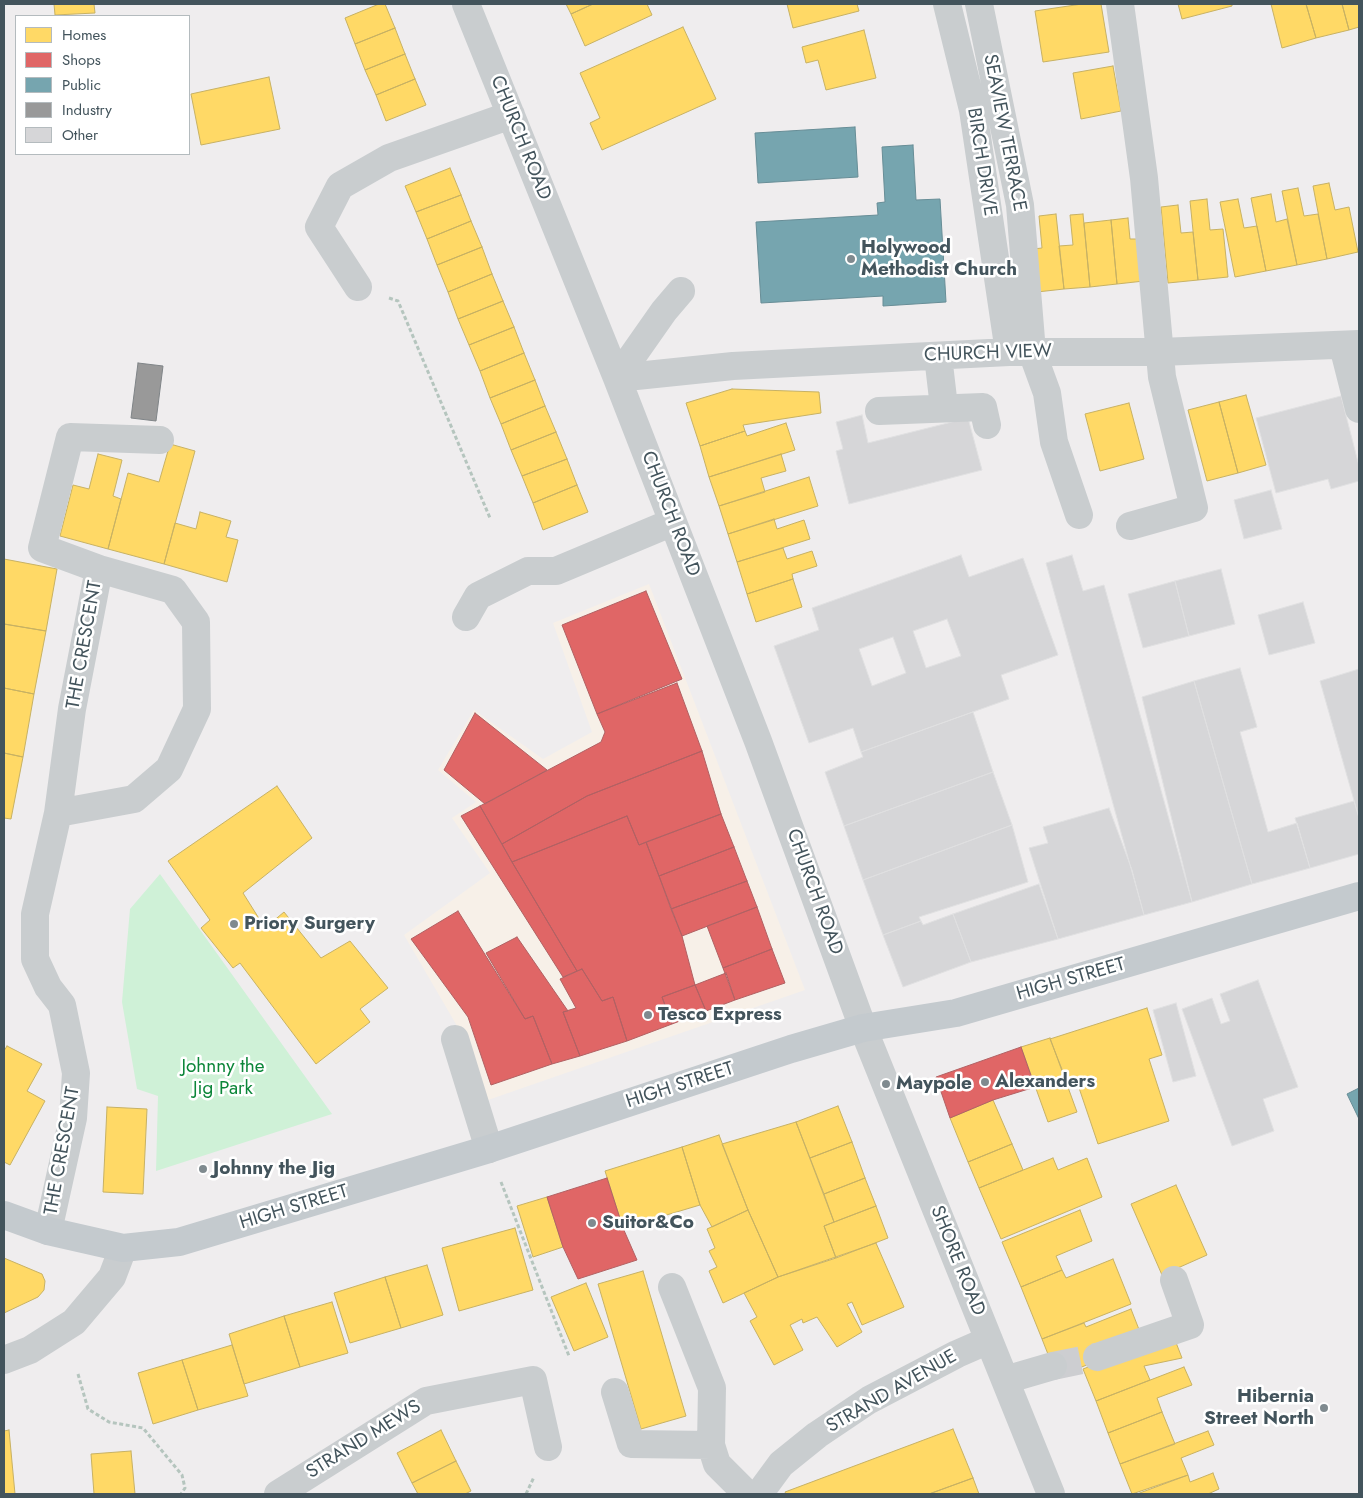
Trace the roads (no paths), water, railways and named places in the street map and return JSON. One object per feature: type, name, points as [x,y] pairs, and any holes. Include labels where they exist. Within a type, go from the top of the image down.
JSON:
[{"type":"main road","name":"HIGH STREET","points":[[4,1215],[48,1231],[123,1248],[179,1242],[489,1149],[791,1049],[863,1028],[956,1014],[1359,896]]},
{"type":"street","name":"CHURCH ROAD","points":[[466,4],[673,522],[761,750],[863,1028]]},
{"type":"street","name":"BIRCH DRIVE","points":[[947,4],[973,110],[1021,352]]},
{"type":"street","name":"SEAVIEW TERRACE","points":[[979,4],[1020,205],[1021,352]]},
{"type":"street","points":[[1120,4],[1144,178],[1162,377],[1194,508],[1130,526]]},
{"type":"street","points":[[358,287],[319,228],[340,186],[389,158],[511,115]]},
{"type":"street","points":[[617,378],[664,311],[681,291]]},
{"type":"street","points":[[1351,345],[1359,409]]},
{"type":"street","name":"CHURCH VIEW","points":[[617,378],[733,366],[1021,352],[1160,352],[1351,345]]},
{"type":"street","points":[[1021,352],[1047,393],[1054,442],[1079,515]]},
{"type":"street","points":[[938,356],[944,407]]},
{"type":"street","points":[[879,411],[983,407],[987,425]]},
{"type":"street","points":[[99,569],[42,548],[70,437],[160,440]]},
{"type":"street","points":[[556,571],[673,522]]},
{"type":"street","name":"THE CRESCENT","points":[[48,1231],[73,1118],[76,1073],[62,1005],[48,987],[35,959],[34,914],[58,813],[72,709],[99,569],[173,590],[196,622],[197,709],[169,769],[134,799],[58,813]]},
{"type":"street","name":"SHORE ROAD","points":[[863,1028],[1051,1494]]},
{"type":"street","points":[[455,1040],[489,1149]]},
{"type":"street","points":[[4,1360],[30,1350],[74,1322],[112,1277],[123,1248]]},
{"type":"street","points":[[1098,1357],[1190,1326],[1174,1280]]},
{"type":"street","points":[[672,1287],[712,1388],[711,1445],[717,1464],[747,1494]]},
{"type":"street","name":"STRAND AVENUE","points":[[759,1494],[781,1464],[817,1435],[869,1400],[989,1340]]},
{"type":"street","points":[[1005,1380],[1053,1366]]},
{"type":"street","name":"STRAND MEWS","points":[[278,1494],[426,1401],[533,1380],[548,1447]]},
{"type":"street","points":[[615,1392],[632,1444],[711,1445]]},
{"type":"tunnel","points":[[1053,1366],[1097,1357]]},
{"type":"place","name":"Holywood Methodist Church","points":[[851,259]]},
{"type":"place","name":"Priory Surgery","points":[[234,924]]},
{"type":"place","name":"Tesco Express","points":[[648,1015]]},
{"type":"place","name":"Alexanders","points":[[985,1082]]},
{"type":"place","name":"Maypole","points":[[886,1084]]},
{"type":"place","name":"Johnny the Jig","points":[[203,1169]]},
{"type":"place","name":"Suitor&Co","points":[[592,1223]]},
{"type":"place","name":"Hibernia Street North","points":[[1324,1408]]},
{"type":"park label","name":"Johnny the Jig Park","points":[[223,1078]]}]
